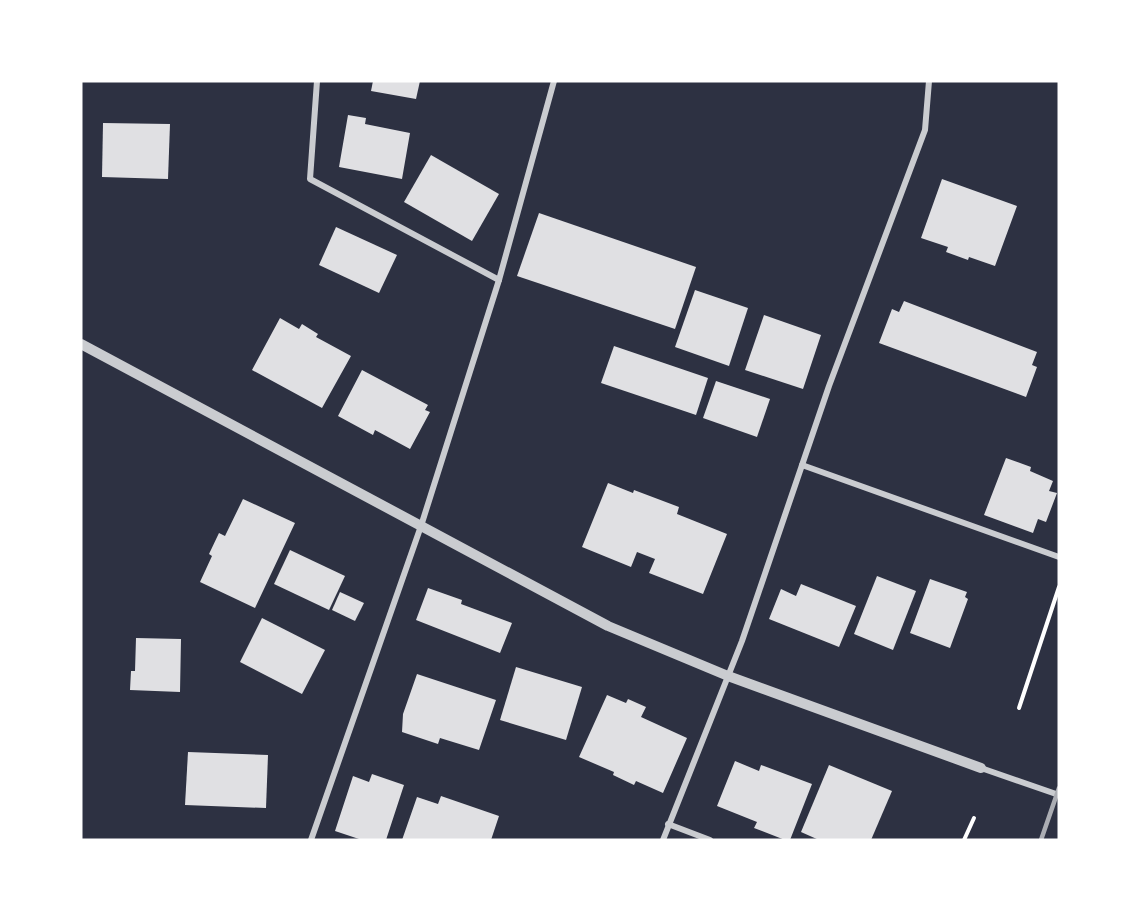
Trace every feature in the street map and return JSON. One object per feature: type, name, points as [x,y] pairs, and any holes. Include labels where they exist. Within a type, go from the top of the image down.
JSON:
[{"type":"street","points":[[317,81],[310,179],[499,280]]},
{"type":"street","points":[[311,840],[422,526],[499,280],[554,81]]},
{"type":"street","points":[[663,840],[728,676],[833,375],[925,130],[929,81]]},
{"type":"street","points":[[81,344],[608,626],[728,676],[1059,795]]},
{"type":"street","points":[[802,465],[1059,557]]},
{"type":"street","points":[[668,824],[710,840]]},
{"type":"path","points":[[1019,708],[1059,588]]},
{"type":"path","points":[[964,840],[974,818]]},
{"type":"building","points":[[373,81],[420,81],[416,99],[371,91]]},
{"type":"building","points":[[348,115],[366,118],[365,124],[410,133],[402,179],[339,167]]},
{"type":"building","points":[[103,123],[170,124],[168,179],[102,177]]},
{"type":"building","points":[[431,155],[499,194],[472,241],[404,202]]},
{"type":"building","points":[[942,179],[1017,206],[995,266],[946,252],[948,247],[921,238]]},
{"type":"building","points":[[539,213],[696,267],[675,329],[517,276]]},
{"type":"building","points":[[336,227],[397,255],[379,293],[319,265]]},
{"type":"building","points":[[695,290],[748,308],[729,366],[675,347]]},
{"type":"building","points":[[904,301],[1037,352],[1032,365],[1037,367],[1026,397],[879,343],[892,309],[899,312]]},
{"type":"building","points":[[764,315],[821,335],[803,389],[745,370]]},
{"type":"building","points":[[280,318],[299,329],[302,324],[318,334],[316,337],[351,356],[322,408],[252,370]]},
{"type":"building","points":[[614,346],[708,378],[696,415],[601,383]]},
{"type":"building","points":[[362,370],[428,405],[425,410],[430,412],[410,449],[375,430],[373,435],[338,416]]},
{"type":"building","points":[[716,381],[770,399],[757,437],[703,418]]},
{"type":"building","points":[[1006,458],[1031,467],[1030,471],[1053,481],[1049,491],[1057,493],[1046,522],[1038,519],[1033,533],[984,515]]},
{"type":"building","points":[[608,483],[679,507],[677,514],[727,534],[703,594],[649,573],[655,559],[637,552],[631,567],[582,547]]},
{"type":"building","points":[[243,499],[295,523],[255,608],[200,582],[219,533],[225,536]]},
{"type":"building","points":[[290,550],[345,576],[329,610],[274,584]]},
{"type":"building","points":[[877,576],[916,591],[893,650],[854,634]]},
{"type":"building","points":[[930,579],[967,592],[965,597],[968,599],[950,648],[910,633]]},
{"type":"building","points":[[801,584],[856,606],[839,647],[769,619],[781,589],[796,596]]},
{"type":"building","points":[[428,588],[462,600],[461,604],[512,623],[500,653],[416,620]]},
{"type":"building","points":[[340,592],[364,603],[355,621],[332,610]]},
{"type":"building","points":[[262,618],[325,650],[302,694],[240,662]]},
{"type":"building","points":[[136,638],[181,639],[180,692],[130,690],[131,671],[135,671]]},
{"type":"building","points":[[516,667],[582,687],[566,740],[500,720]]},
{"type":"building","points":[[417,674],[496,700],[479,750],[440,738],[438,744],[402,732],[403,714]]},
{"type":"building","points":[[607,695],[626,703],[628,699],[646,707],[641,717],[687,738],[663,793],[636,781],[634,785],[613,775],[614,772],[579,757]]},
{"type":"building","points":[[188,752],[268,755],[266,808],[185,805]]},
{"type":"building","points":[[735,761],[759,771],[761,765],[812,784],[790,840],[754,828],[757,822],[717,806]]},
{"type":"building","points":[[829,765],[892,791],[871,840],[819,840],[801,832]]},
{"type":"building","points":[[372,774],[404,785],[386,840],[362,840],[335,831],[353,776],[369,782]]},
{"type":"building","points":[[441,796],[499,816],[491,840],[402,840],[417,797],[438,804]]},
{"type":"railway","points":[[1041,840],[1059,788]]}]
